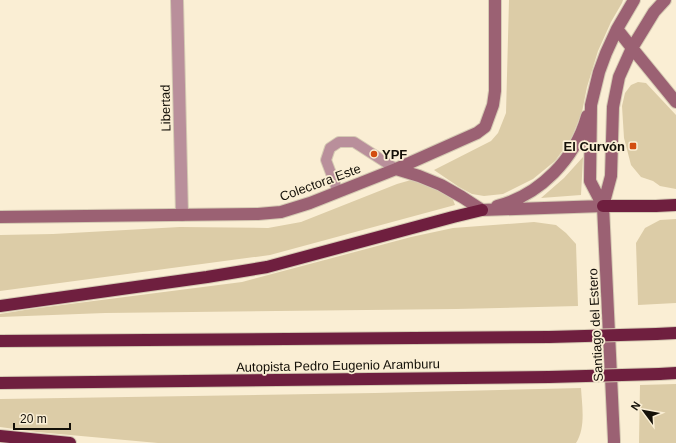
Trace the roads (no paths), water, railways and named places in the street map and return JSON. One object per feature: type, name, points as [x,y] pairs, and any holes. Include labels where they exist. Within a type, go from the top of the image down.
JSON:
[{"type":"highway","points":[[604,206],[676,205]]},
{"type":"highway","points":[[0,306],[207,277],[267,267],[482,210]]},
{"type":"highway","name":"Autopista Pedro Eugenio Aramburu","points":[[0,341],[549,337],[676,333]]},
{"type":"highway","name":"Autopista Pedro Eugenio Aramburu","points":[[0,383],[549,377],[676,374]]},
{"type":"highway","points":[[0,436],[70,443]]},
{"type":"main road","name":"Colectora Este","points":[[0,217],[258,214],[281,212],[310,203],[396,169],[485,128],[494,105],[495,0]]},
{"type":"main road","points":[[482,210],[504,204],[525,195],[544,182],[561,166],[578,141],[591,105],[599,72],[617,29],[634,0]]},
{"type":"main road","points":[[604,206],[611,176],[613,107],[619,77],[632,48],[654,12],[665,0]]},
{"type":"main road","points":[[617,29],[676,102]]},
{"type":"main road","points":[[591,105],[590,181],[604,206]]},
{"type":"main road","points":[[396,169],[441,185],[482,210],[604,206]]},
{"type":"main road","name":"Santiago del Estero","points":[[604,206],[614,443]]},
{"type":"street","name":"Libertad","points":[[177,0],[182,215]]},
{"type":"lane","points":[[338,192],[326,160],[330,148],[339,142],[354,142],[396,169]]},
{"type":"place","name":"El Curvón","points":[[633,146]]},
{"type":"place","name":"YPF","points":[[374,154]]}]
